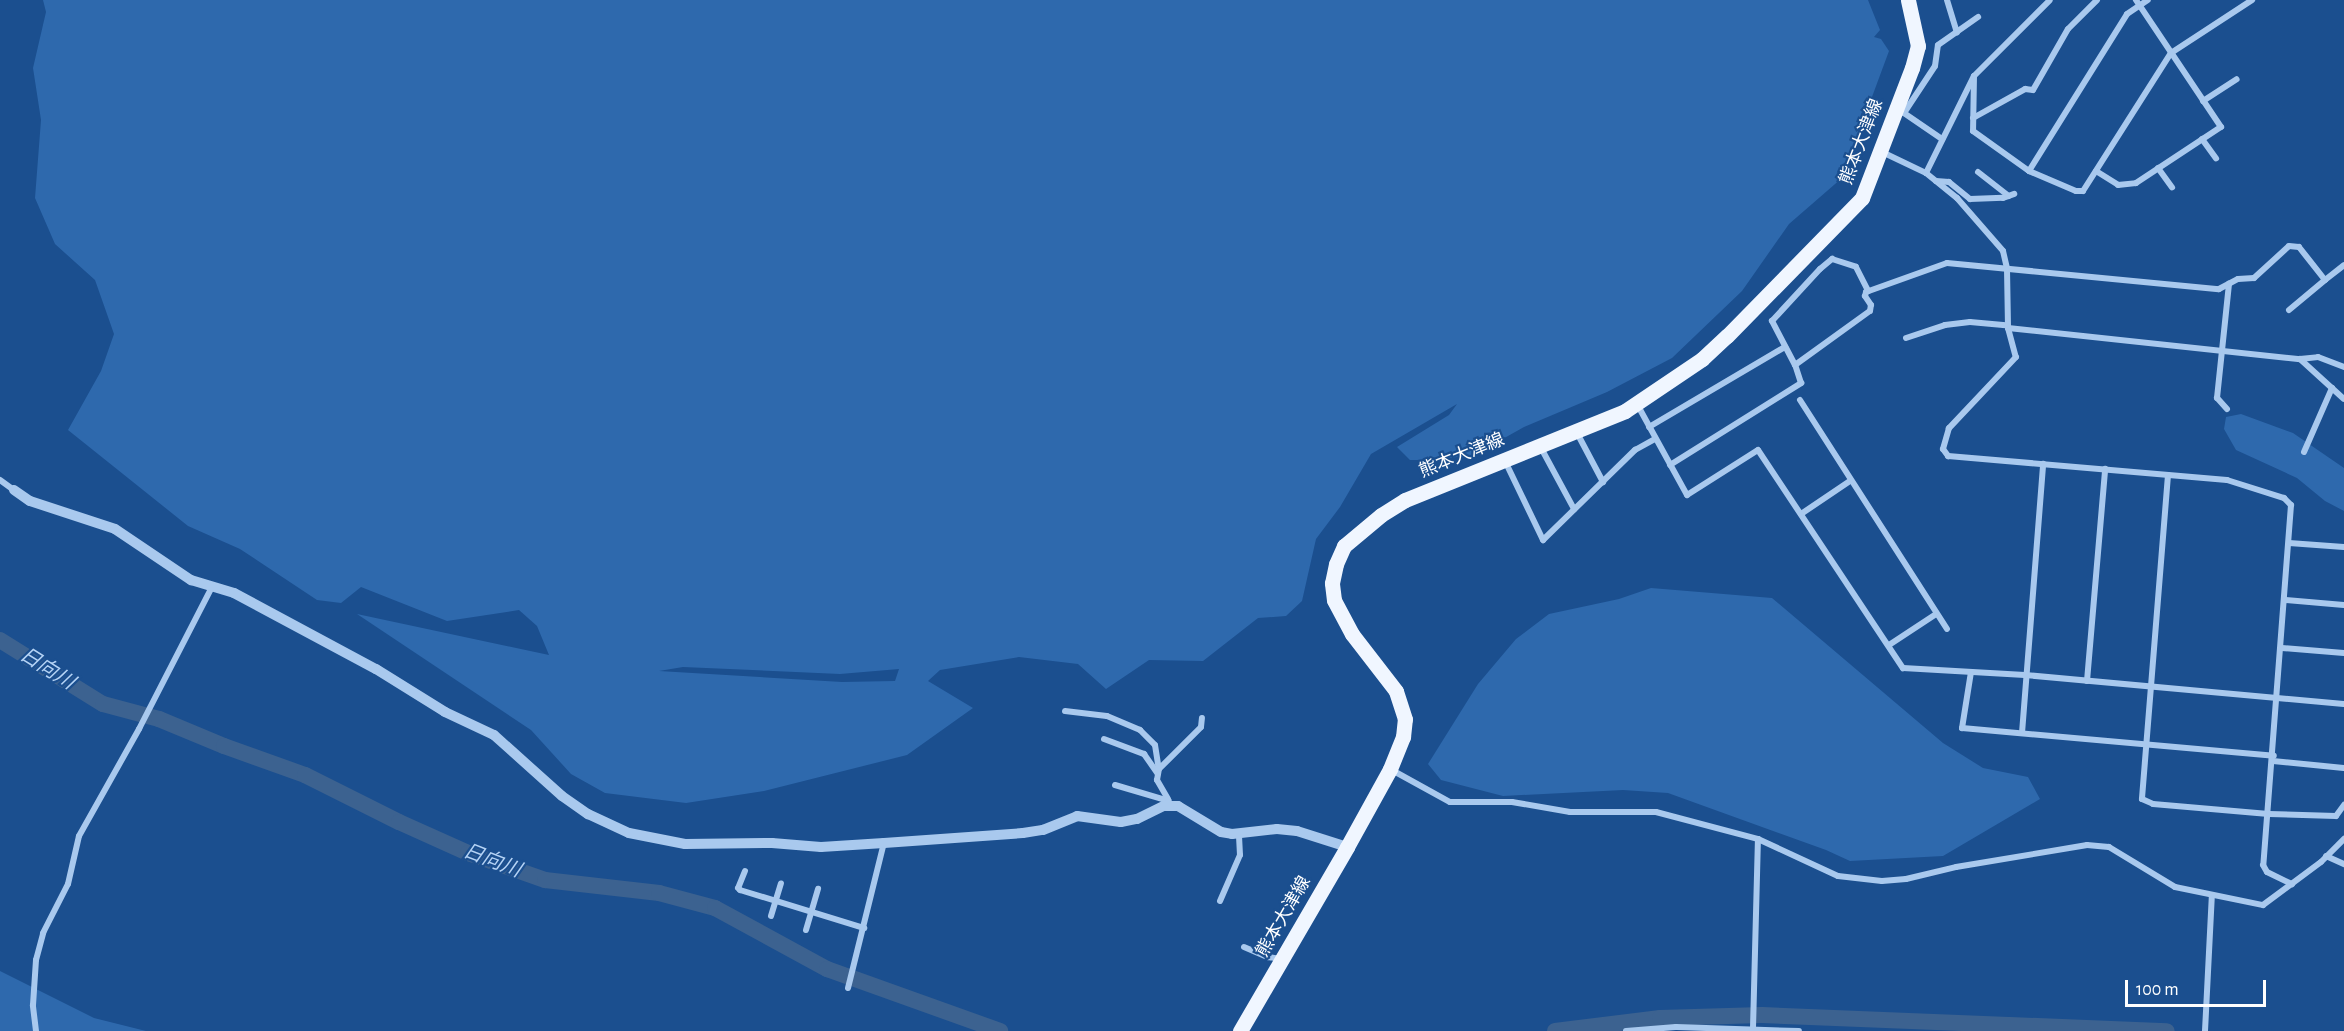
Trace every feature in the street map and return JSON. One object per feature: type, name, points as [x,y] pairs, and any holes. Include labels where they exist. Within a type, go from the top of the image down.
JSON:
[{"type":"main road","name":"熊本大津線","points":[[1240,1031],[1347,847],[1390,769],[1403,737],[1403,708],[1396,691],[1342,618],[1334,600],[1332,583],[1336,564],[1344,546],[1358,532],[1405,500],[1637,404],[1702,359],[1854,207],[1867,187],[1900,110],[1918,46],[1908,0]]},
{"type":"street","points":[[1947,0],[1957,32]]},
{"type":"street","points":[[1926,172],[1974,76],[2050,0]]},
{"type":"street","points":[[1973,118],[2025,89],[2033,90],[2068,29],[2097,0]]},
{"type":"street","points":[[2029,171],[2127,14],[2138,3],[2148,0]]},
{"type":"street","points":[[1974,76],[1973,131],[2029,171],[2076,191],[2083,191],[2170,53],[2252,0]]},
{"type":"street","points":[[2096,171],[2118,185],[2136,183],[2221,126],[2138,3]]},
{"type":"street","points":[[1942,139],[1900,110],[1935,66],[1938,45],[1978,17]]},
{"type":"street","points":[[2203,100],[2237,79]]},
{"type":"street","points":[[2202,139],[2216,158]]},
{"type":"street","points":[[1881,152],[1926,172],[1936,180],[1958,198],[2003,250],[2007,269],[2007,327],[2016,357],[1949,428],[1943,449],[1948,456],[2227,480],[2284,498],[2291,505],[2282,648],[2263,865],[2267,872],[2292,884]]},
{"type":"street","points":[[2158,168],[2172,187]]},
{"type":"street","points":[[1936,180],[1949,182],[1970,199],[2011,195],[1978,172]]},
{"type":"street","points":[[1795,365],[1870,310],[1871,305],[1865,296],[1868,291],[1947,263],[2219,289],[2238,279],[2254,278],[2289,246],[2299,247],[2325,280]]},
{"type":"street","points":[[1670,465],[1801,383],[1795,365],[1772,321],[1832,259],[1856,267],[1868,291]]},
{"type":"street","points":[[2289,310],[2344,265]]},
{"type":"street","points":[[2228,409],[2217,398],[2229,284]]},
{"type":"street","points":[[1906,338],[1945,325],[1970,322],[2300,359],[2318,357],[2344,366]]},
{"type":"street","points":[[1649,427],[1785,347]]},
{"type":"street","points":[[2300,359],[2344,399]]},
{"type":"street","points":[[2304,452],[2332,388]]},
{"type":"street","points":[[1800,400],[1947,629]]},
{"type":"street","points":[[1637,404],[1687,495],[1758,450],[1904,668],[2025,675],[2278,696],[2344,704]]},
{"type":"street","points":[[1576,431],[1603,482]]},
{"type":"street","points":[[1504,460],[1543,540],[1635,450],[1655,439]]},
{"type":"street","points":[[1540,446],[1574,509]]},
{"type":"street","points":[[2022,733],[2043,464]]},
{"type":"street","points":[[2087,681],[2105,470]]},
{"type":"street","points":[[2168,475],[2142,799],[2154,804],[2269,814],[2336,816],[2344,805]]},
{"type":"street","points":[[0,480],[30,501],[115,529],[191,580],[234,593],[250,601],[376,669],[445,712],[494,735],[562,796],[588,814],[629,833],[685,844],[772,843],[821,846],[884,843],[1023,833],[1043,830],[1077,816],[1121,822],[1137,819],[1169,802]]},
{"type":"street","points":[[1801,514],[1850,481]]},
{"type":"street","points":[[2289,543],[2344,547]]},
{"type":"street","points":[[36,1031],[33,975],[43,933],[68,884],[80,836],[139,729],[212,587]]},
{"type":"street","points":[[2285,600],[2344,605]]},
{"type":"street","points":[[1889,645],[1936,614]]},
{"type":"street","points":[[2282,648],[2344,653]]},
{"type":"street","points":[[1971,672],[1962,728],[2145,744],[2344,768]]},
{"type":"street","points":[[1065,711],[1107,716],[1140,730],[1155,745],[1159,771],[1157,780],[1169,802]]},
{"type":"street","points":[[1159,771],[1201,727],[1202,718]]},
{"type":"street","points":[[1104,739],[1144,754],[1159,771]]},
{"type":"street","points":[[1390,769],[1450,802],[1512,802],[1570,812],[1656,812],[1758,839],[1838,876],[1882,881],[1906,879],[1956,867],[2087,845],[2109,847],[2175,887],[2263,905],[2292,884],[2344,839]]},
{"type":"street","points":[[1115,785],[1169,802],[1221,832],[1239,833],[1277,829],[1297,831],[1347,847]]},
{"type":"street","points":[[1220,901],[1240,855],[1239,833]]},
{"type":"street","points":[[1753,1028],[1758,839]]},
{"type":"street","points":[[848,988],[884,843]]},
{"type":"street","points":[[2326,856],[2344,864]]},
{"type":"street","points":[[745,871],[738,888],[740,890],[864,928]]},
{"type":"street","points":[[771,916],[781,883]]},
{"type":"street","points":[[806,930],[818,889]]},
{"type":"street","points":[[2205,1031],[2212,895]]},
{"type":"street","points":[[1244,947],[1268,957],[1281,959]]},
{"type":"street","points":[[1626,1031],[1642,1028],[1753,1028],[1799,1031]]},
{"type":"shaded area","points":[[43,0],[1868,0],[1880,30],[1874,37],[1881,39],[1889,51],[1842,178],[1789,224],[1742,291],[1672,358],[1607,392],[1524,427],[1476,454],[1437,460],[1410,460],[1397,447],[1449,415],[1457,404],[1371,454],[1340,507],[1316,539],[1302,601],[1286,616],[1258,618],[1203,661],[1149,660],[1106,689],[1078,664],[1019,657],[940,670],[928,681],[973,708],[907,755],[764,791],[686,803],[605,793],[571,774],[531,730],[357,614],[549,655],[537,626],[519,610],[447,621],[361,587],[341,603],[317,600],[240,549],[188,526],[68,430],[101,371],[114,334],[95,280],[55,244],[35,198],[41,120],[33,68],[46,12]],"holes":[[[683,667],[840,674],[899,669],[895,681],[842,682],[659,671]]]},
{"type":"shaded area","points":[[2241,414],[2293,433],[2344,468],[2344,511],[2325,501],[2297,478],[2236,450],[2224,429],[2226,417]]},
{"type":"shaded area","points":[[1651,588],[1772,598],[1943,743],[1983,768],[2028,777],[2040,799],[1943,856],[1850,861],[1826,850],[1668,793],[1623,790],[1503,796],[1441,780],[1428,764],[1478,684],[1516,639],[1549,614],[1619,599]]},
{"type":"shaded area","points":[[0,971],[94,1018],[146,1031],[0,1031]]},
{"type":"waterway","name":"日向川","points":[[0,640],[103,704],[159,719],[224,746],[305,775],[399,822],[468,853],[545,880],[659,893],[715,908],[827,969],[1000,1031]]},
{"type":"waterway","name":"日向川","points":[[1555,1031],[1660,1018],[1762,1015],[2167,1031]]}]
